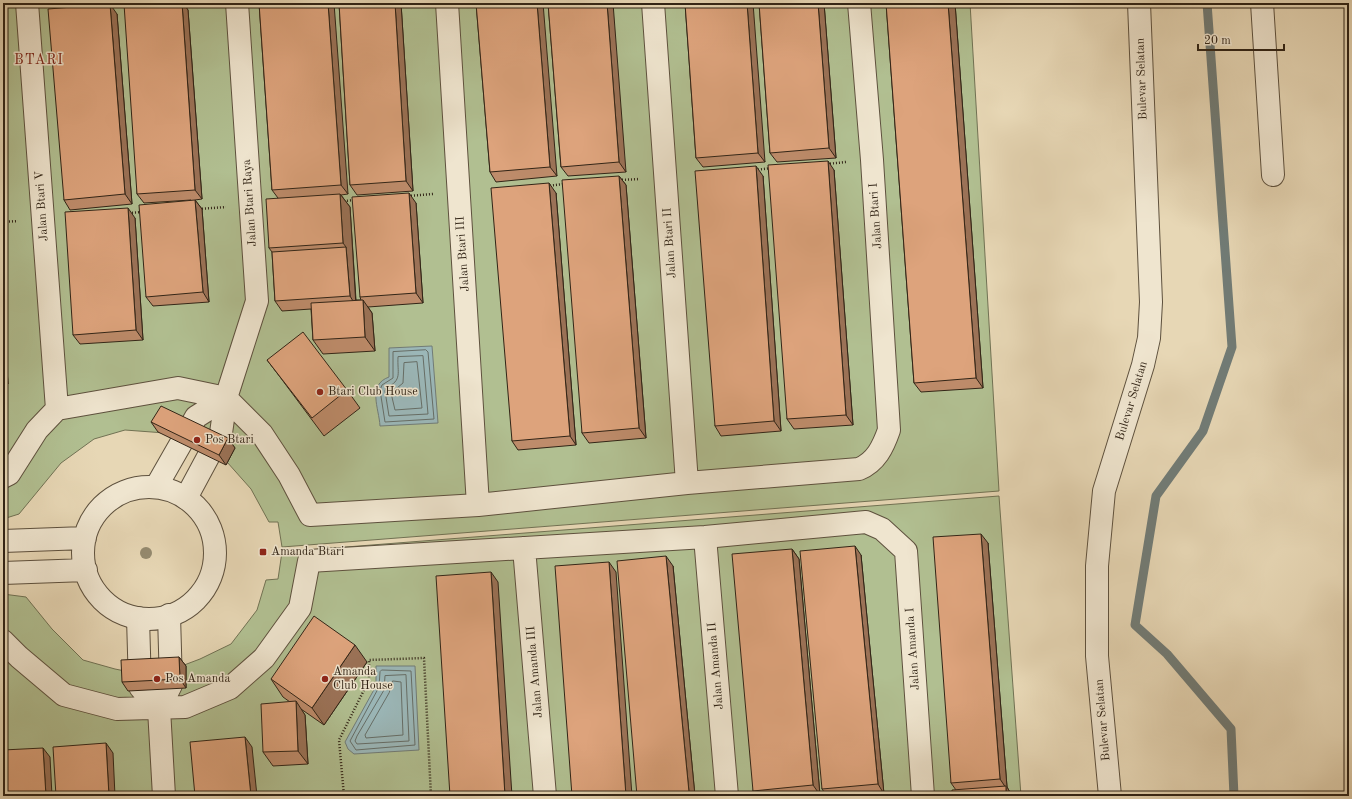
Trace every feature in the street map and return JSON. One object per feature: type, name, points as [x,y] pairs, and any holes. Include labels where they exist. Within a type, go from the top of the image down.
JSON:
[{"type":"street","name":"Jalan Btari V","points":[[27,3],[57,408]]},
{"type":"street","name":"Jalan Btari Raya","points":[[186,498],[221,433],[226,398],[257,301],[237,3]]},
{"type":"street","name":"Jalan Btari III","points":[[447,3],[478,505]]},
{"type":"street","name":"Jalan Btari II","points":[[653,3],[687,483]]},
{"type":"street","name":"Jalan Btari I","points":[[687,483],[859,469],[868,466],[883,448],[890,430],[872,160],[859,3]]},
{"type":"street","name":"Bulevar Selatan","points":[[1110,796],[1097,656],[1098,559],[1104,491],[1143,365],[1149,338],[1151,302],[1139,3]]},
{"type":"street","points":[[1262,3],[1273,175]]},
{"type":"street","points":[[3,477],[8,474],[38,430],[57,408],[178,388],[226,398],[262,434],[289,474],[310,515],[478,505],[687,483]]},
{"type":"street","points":[[156,487],[196,417],[226,398]]},
{"type":"street","points":[[156,487],[171,490],[186,498],[198,508],[207,522],[214,543],[215,553],[212,570],[206,584],[196,598],[184,608],[169,615],[154,619],[138,618],[124,614],[105,601],[91,584],[86,570],[83,554],[85,538],[90,523],[99,510],[111,499],[132,489],[156,487]]},
{"type":"street","name":"Jalan Amanda I","points":[[705,537],[866,522],[882,529],[906,551],[923,796]]},
{"type":"street","points":[[3,641],[19,658],[64,695],[117,709],[184,707],[230,688],[264,658],[300,608],[309,561],[705,537]]},
{"type":"street","name":"Jalan Amanda II","points":[[705,537],[727,796]]},
{"type":"street","points":[[3,541],[85,538]]},
{"type":"street","name":"Jalan Amanda III","points":[[524,548],[545,796]]},
{"type":"street","points":[[3,573],[86,570]]},
{"type":"street","points":[[164,796],[158,708],[171,685],[169,615]]},
{"type":"street","points":[[138,618],[140,687],[158,708]]},
{"type":"path","points":[[104,6],[134,4]]},
{"type":"path","points":[[344,796],[338,740],[369,680],[369,660],[424,658],[431,796]]},
{"type":"green space","points":[[3,3],[970,3],[999,491],[282,547],[278,522],[269,522],[251,489],[227,462],[165,433],[125,430],[94,439],[61,463],[19,514],[3,519]]},
{"type":"green space","points":[[999,496],[1021,796],[3,796],[3,594],[26,597],[52,629],[83,660],[140,674],[171,670],[200,659],[231,644],[257,610],[266,580],[278,579],[282,552]]},
{"type":"water","points":[[432,346],[438,423],[380,426],[376,391],[382,381],[389,377],[389,348]]},
{"type":"water","points":[[376,666],[415,666],[419,750],[354,754],[348,749],[345,742],[376,686]]},
{"type":"building","points":[[182,3],[195,190],[137,194],[124,4]]},
{"type":"building","points":[[259,3],[328,3],[341,185],[272,190]]},
{"type":"building","points":[[339,3],[395,3],[406,181],[350,185]]},
{"type":"building","points":[[476,3],[537,3],[550,167],[490,172]]},
{"type":"building","points":[[548,3],[607,3],[619,162],[561,167]]},
{"type":"building","points":[[685,3],[747,3],[758,153],[696,158]]},
{"type":"building","points":[[759,3],[818,3],[829,148],[770,153]]},
{"type":"building","points":[[886,3],[948,3],[976,378],[914,383]]},
{"type":"building","points":[[110,4],[125,194],[64,200],[48,9]]},
{"type":"building","points":[[828,161],[846,415],[787,419],[768,165]]},
{"type":"building","points":[[756,166],[774,421],[715,426],[695,171]]},
{"type":"building","points":[[619,176],[639,428],[582,433],[562,180]]},
{"type":"building","points":[[549,183],[570,436],[512,441],[491,188]]},
{"type":"building","points":[[409,193],[416,293],[360,297],[352,197]]},
{"type":"building","points":[[340,194],[343,243],[269,248],[266,199]]},
{"type":"building","points":[[195,200],[203,292],[146,297],[139,205]]},
{"type":"building","points":[[128,208],[136,330],[73,335],[65,212]]},
{"type":"building","points":[[346,247],[350,296],[275,301],[272,252]]},
{"type":"building","points":[[363,300],[365,337],[313,340],[311,303]]},
{"type":"building","name":"Btari Club House","points":[[303,332],[347,390],[312,418],[267,360]]},
{"type":"building","points":[[161,406],[228,438],[219,455],[151,422]]},
{"type":"building","points":[[981,534],[1000,779],[951,783],[933,537]]},
{"type":"building","points":[[855,546],[878,784],[822,789],[800,551]]},
{"type":"building","points":[[792,549],[813,785],[753,791],[732,554]]},
{"type":"building","points":[[666,556],[689,792],[637,796],[617,561]]},
{"type":"building","points":[[609,562],[626,796],[572,796],[555,566]]},
{"type":"building","points":[[491,572],[505,796],[450,796],[436,576]]},
{"type":"building","points":[[314,616],[355,645],[312,708],[271,679]]},
{"type":"building","points":[[179,657],[180,679],[122,682],[121,660]]},
{"type":"building","points":[[296,701],[298,751],[263,752],[261,704]]},
{"type":"building","points":[[245,737],[251,796],[195,796],[190,742]]},
{"type":"building","points":[[106,743],[109,796],[56,796],[53,747]]},
{"type":"building","points":[[43,748],[46,796],[3,796],[3,750]]},
{"type":"building","points":[[1006,786],[1006,796],[952,796],[952,790]]},
{"type":"building","points":[[876,794],[876,796],[855,796]]},
{"type":"waterway","points":[[1207,3],[1232,347],[1203,431],[1156,496],[1135,625],[1167,654],[1231,729],[1234,796]]},
{"type":"place","name":"Btari Club House","points":[[320,392]]},
{"type":"place","name":"Pos Btari","points":[[197,440]]},
{"type":"place","name":"Amanda Btari","points":[[263,552]]},
{"type":"place","name":"Pos Amanda","points":[[157,679]]},
{"type":"place","name":"Amanda Club House","points":[[325,679]]},
{"type":"district","name":"BTARI","points":[[39,60]]}]
